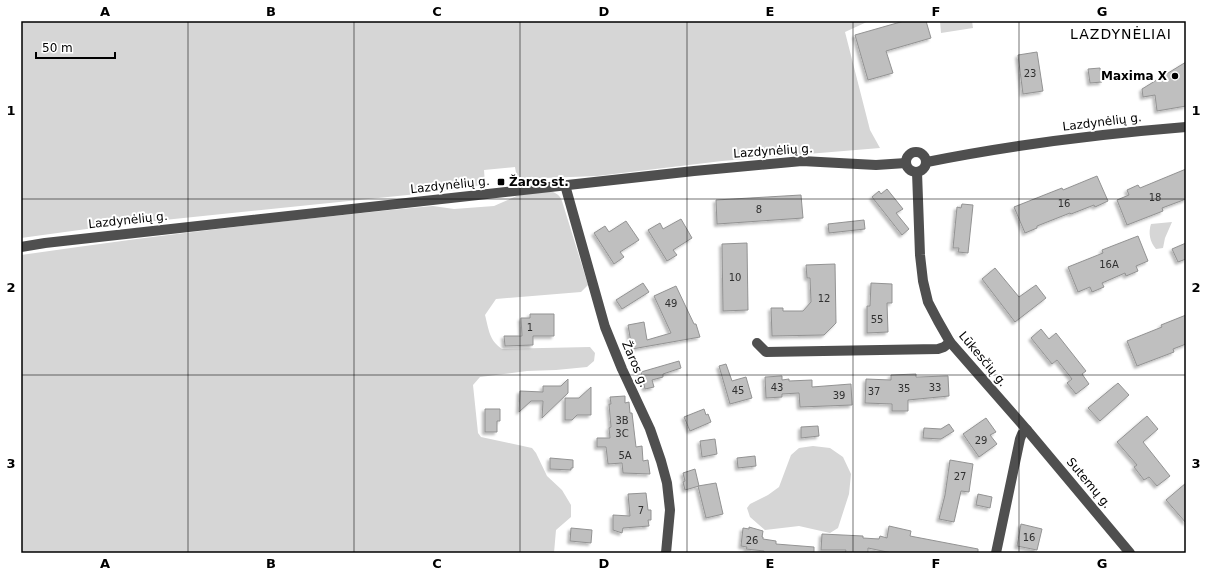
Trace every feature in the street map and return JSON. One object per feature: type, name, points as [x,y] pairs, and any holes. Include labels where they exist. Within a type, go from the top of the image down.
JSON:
[{"type":"street","name":"Lazdynėlių g.","points":[[927,162],[993,150],[1104,134],[1186,126]]},
{"type":"street","points":[[914,152],[923,154],[927,162],[922,171],[917,172],[908,168],[906,163],[907,159],[914,152]]},
{"type":"street","name":"Lazdynėlių g.","points":[[21,247],[45,243],[694,171],[802,161],[876,165],[906,163]]},
{"type":"street","name":"Lūkesčių g.","points":[[917,172],[920,255],[923,281],[928,302],[950,342],[1027,430]]},
{"type":"street","name":"Žaros g.","points":[[565,185],[605,327],[622,369],[650,429],[661,461],[667,483],[670,510],[666,553]]},
{"type":"street","points":[[757,343],[766,352],[938,349],[944,347],[950,342]]},
{"type":"street","points":[[996,553],[1020,439],[1022,434],[1027,430]]},
{"type":"street","name":"Sutemų g.","points":[[1027,430],[1125,551]]},
{"type":"shaded area","points":[[21,21],[869,21],[845,32],[870,130],[880,148],[722,161],[597,176],[517,179],[515,167],[484,170],[485,184],[456,190],[116,225],[21,238]]},
{"type":"shaded area","points":[[940,21],[972,21],[973,28],[941,33]]},
{"type":"shaded area","points":[[550,191],[558,194],[562,201],[588,285],[581,292],[496,299],[485,315],[490,334],[494,342],[502,349],[590,347],[595,353],[594,361],[587,367],[527,371],[480,377],[473,385],[478,433],[481,437],[532,448],[547,476],[562,490],[571,505],[571,517],[556,530],[554,553],[21,553],[21,255],[175,234],[330,216],[433,206],[454,209],[494,206],[519,195]]},
{"type":"shaded area","points":[[1172,222],[1165,238],[1163,248],[1156,249],[1150,237],[1151,224]]},
{"type":"shaded area","points":[[813,446],[830,448],[843,457],[851,474],[849,494],[838,528],[830,533],[799,526],[765,530],[750,517],[747,508],[750,504],[768,495],[779,487],[791,455],[799,448]]},
{"type":"building","points":[[904,21],[926,21],[931,38],[886,51],[893,73],[868,80],[855,35]]},
{"type":"building","points":[[1037,52],[1043,91],[1023,94],[1018,55]]},
{"type":"building","name":"Maxima X","points":[[1186,62],[1186,106],[1157,111],[1155,95],[1143,97],[1142,89]]},
{"type":"building","points":[[1100,68],[1102,82],[1090,83],[1088,69]]},
{"type":"building","points":[[1186,169],[1186,199],[1162,208],[1163,211],[1127,225],[1117,200],[1129,195],[1127,190],[1138,185],[1140,188]]},
{"type":"building","points":[[1097,176],[1108,201],[1095,207],[1094,205],[1071,214],[1070,213],[1037,226],[1037,228],[1025,233],[1014,207],[1062,188],[1063,190]]},
{"type":"building","points":[[887,189],[903,209],[896,213],[909,229],[902,235],[872,197],[879,191],[881,194]]},
{"type":"building","points":[[801,195],[803,218],[717,224],[716,200]]},
{"type":"building","points":[[962,204],[973,205],[968,253],[958,252],[959,248],[953,248],[957,207],[961,208]]},
{"type":"building","points":[[681,219],[692,238],[673,250],[677,255],[667,261],[648,230],[660,223],[663,229]]},
{"type":"building","points":[[864,220],[865,229],[829,233],[828,224]]},
{"type":"building","points":[[626,221],[639,240],[620,252],[624,257],[614,264],[594,233],[605,226],[609,232]]},
{"type":"building","points":[[1138,236],[1148,261],[1136,266],[1138,271],[1126,276],[1125,273],[1102,283],[1104,287],[1092,292],[1090,287],[1078,292],[1068,267],[1103,253],[1102,250]]},
{"type":"building","points":[[747,243],[748,310],[723,311],[722,244]]},
{"type":"building","points":[[1186,243],[1186,259],[1178,262],[1172,249]]},
{"type":"building","points":[[835,264],[836,323],[824,335],[772,336],[771,308],[783,308],[783,311],[803,311],[811,302],[810,278],[807,278],[806,265]]},
{"type":"building","points":[[995,268],[1019,297],[1036,285],[1046,298],[1015,322],[982,279]]},
{"type":"building","points":[[643,283],[649,292],[622,309],[616,300]]},
{"type":"building","points":[[871,283],[892,284],[892,303],[887,303],[888,332],[867,333],[867,306],[870,306]]},
{"type":"building","points":[[676,286],[694,324],[696,324],[700,337],[632,349],[628,325],[644,322],[647,340],[671,333],[654,296]]},
{"type":"building","points":[[530,314],[554,314],[554,336],[533,336],[533,345],[505,346],[504,336],[522,336],[521,318],[530,318]]},
{"type":"building","points":[[1186,315],[1186,344],[1173,349],[1174,352],[1137,366],[1127,341],[1162,327],[1161,325]]},
{"type":"building","points":[[1041,329],[1049,339],[1056,333],[1086,371],[1082,374],[1089,384],[1076,394],[1067,383],[1072,379],[1057,360],[1052,364],[1031,338]]},
{"type":"building","points":[[679,361],[681,368],[663,374],[663,377],[652,380],[654,387],[645,389],[641,372]]},
{"type":"building","points":[[726,364],[732,381],[746,377],[752,398],[730,404],[719,366]]},
{"type":"building","points":[[916,374],[916,377],[948,376],[949,396],[908,400],[908,411],[892,411],[892,404],[865,403],[866,379],[891,380],[891,375]]},
{"type":"building","points":[[782,376],[782,380],[789,379],[789,381],[812,380],[812,387],[851,384],[852,405],[800,407],[799,393],[782,394],[782,397],[766,398],[765,377]]},
{"type":"building","points":[[568,379],[568,393],[542,418],[543,401],[531,401],[519,412],[520,391],[543,392],[543,386],[561,386]]},
{"type":"building","points":[[1118,383],[1129,395],[1100,421],[1088,408]]},
{"type":"building","points":[[591,387],[591,415],[577,415],[572,420],[565,420],[565,398],[579,398]]},
{"type":"building","points":[[625,396],[625,403],[629,402],[630,413],[632,413],[636,447],[642,446],[643,461],[648,460],[650,474],[623,473],[622,463],[608,464],[606,447],[597,447],[597,438],[610,438],[610,397]]},
{"type":"building","points":[[485,409],[500,409],[500,421],[497,421],[497,432],[485,432]]},
{"type":"building","points":[[704,409],[711,422],[690,431],[684,417]]},
{"type":"building","points":[[1147,416],[1158,429],[1143,442],[1170,476],[1157,486],[1149,477],[1144,480],[1134,467],[1137,465],[1117,442]]},
{"type":"building","points":[[986,418],[996,432],[990,435],[997,444],[979,457],[963,434]]},
{"type":"building","points":[[949,424],[954,431],[941,439],[923,438],[924,428],[941,429]]},
{"type":"building","points":[[818,426],[819,436],[801,438],[801,427]]},
{"type":"building","points":[[715,439],[717,454],[702,457],[700,441]]},
{"type":"building","points":[[755,456],[756,466],[738,468],[737,458]]},
{"type":"building","points":[[550,458],[573,460],[573,468],[571,468],[571,470],[550,469]]},
{"type":"building","points":[[950,460],[973,464],[969,492],[961,491],[954,522],[939,519],[945,495]]},
{"type":"building","points":[[695,469],[699,486],[685,490],[683,473]]},
{"type":"building","points":[[716,483],[723,514],[706,518],[698,486]]},
{"type":"building","points":[[1186,483],[1186,523],[1166,500]]},
{"type":"building","points":[[646,493],[648,510],[651,510],[651,520],[648,520],[649,526],[623,528],[622,533],[613,530],[613,515],[630,516],[628,494]]},
{"type":"building","points":[[978,494],[992,497],[990,508],[976,505]]},
{"type":"building","points":[[1021,524],[1042,529],[1037,550],[1017,546]]},
{"type":"building","points":[[889,526],[911,531],[910,536],[978,549],[978,553],[892,553],[868,548],[868,553],[845,553],[846,550],[821,550],[822,534],[863,536],[863,538],[879,539],[880,536],[887,538]]},
{"type":"building","points":[[749,527],[763,531],[763,539],[776,541],[776,544],[814,547],[814,553],[764,553],[764,551],[746,549],[747,547],[741,546],[743,528],[749,529]]},
{"type":"building","points":[[571,528],[592,530],[591,543],[570,541]]},
{"type":"place","name":"Maxima X","points":[[1175,76]]},
{"type":"place","name":"Žaros st.","points":[[501,182]]},
{"type":"district","name":"LAZDYNĖLIAI","points":[[1121,34]]}]
